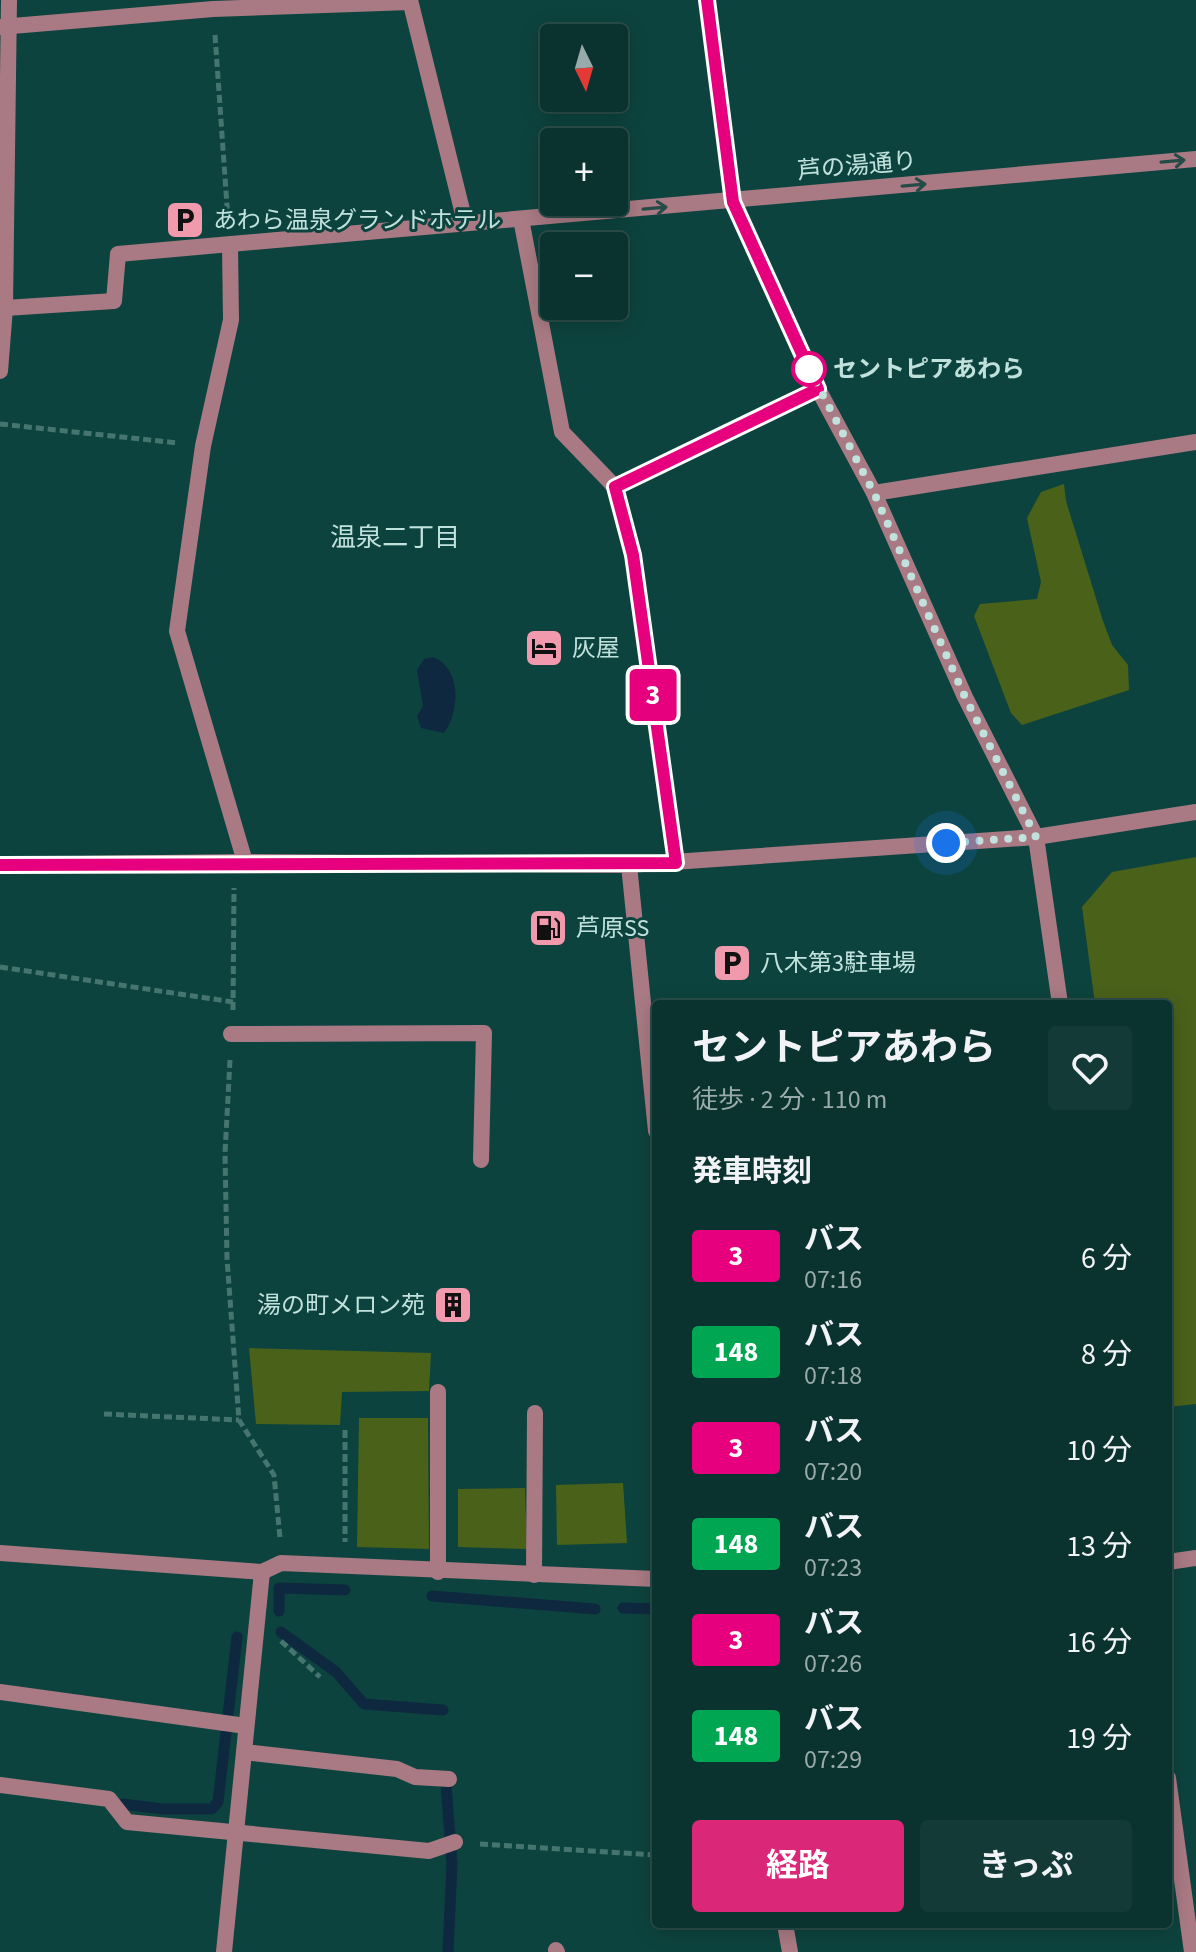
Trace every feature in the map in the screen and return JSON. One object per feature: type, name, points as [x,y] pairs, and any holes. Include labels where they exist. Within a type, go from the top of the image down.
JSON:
[{"type":"street","points":[[0,371],[5,308],[4,26],[9,0]]},
{"type":"street","points":[[707,0],[733,202],[818,389],[874,493],[965,697],[1036,837],[1059,1000]]},
{"type":"street","points":[[4,26],[213,9],[410,1],[465,222]]},
{"type":"street","name":"芦の湯通り","points":[[5,308],[114,301],[118,254],[1196,159]]},
{"type":"street","points":[[521,219],[562,432],[615,487],[633,555],[676,863]]},
{"type":"street","points":[[230,245],[231,320],[203,446],[177,631],[240,862]]},
{"type":"street","points":[[615,487],[818,389]]},
{"type":"street","points":[[874,493],[1196,442]]},
{"type":"street","points":[[0,865],[676,863],[1036,837],[1196,812]]},
{"type":"street","points":[[629,865],[652,1092]]},
{"type":"street","points":[[231,1034],[484,1033],[481,1160]]},
{"type":"street","points":[[438,1392],[438,1572]]},
{"type":"street","points":[[534,1575],[535,1413]]},
{"type":"street","points":[[0,1553],[262,1572],[281,1563],[652,1579]]},
{"type":"street","points":[[1172,1561],[1196,1558]]},
{"type":"street","points":[[224,1952],[262,1572]]},
{"type":"street","points":[[0,1692],[246,1726]]},
{"type":"street","points":[[244,1752],[397,1769],[415,1777],[449,1779]]},
{"type":"street","points":[[0,1785],[109,1799],[127,1822],[235,1835],[429,1851],[455,1842]]},
{"type":"street","points":[[1172,1807],[1192,1952]]},
{"type":"street","points":[[786,1928],[790,1952]]},
{"type":"path","points":[[213,9],[230,245]]},
{"type":"path","points":[[0,424],[203,446]]},
{"type":"path","points":[[240,862],[225,1153],[227,1259],[239,1420],[274,1475],[281,1563]]},
{"type":"path","points":[[0,967],[233,1002]]},
{"type":"path","points":[[104,1414],[239,1420]]},
{"type":"path","points":[[345,1430],[345,1567]]},
{"type":"path","points":[[257,1630],[270,1630],[320,1677]]},
{"type":"path","points":[[455,1842],[652,1855]]},
{"type":"green space","points":[[1064,484],[1066,501],[1103,621],[1112,645],[1128,665],[1129,690],[1022,725],[1011,713],[974,616],[980,604],[1037,599],[1041,582],[1027,518],[1041,492]]},
{"type":"green space","points":[[1196,857],[1196,1404],[1172,1407],[1172,1000],[1094,1000],[1082,907],[1112,872]]},
{"type":"green space","points":[[249,1348],[431,1353],[429,1391],[342,1392],[340,1425],[256,1424]]},
{"type":"green space","points":[[359,1418],[428,1418],[429,1549],[357,1547]]},
{"type":"green space","points":[[623,1483],[627,1543],[557,1545],[556,1485]]},
{"type":"green space","points":[[525,1488],[527,1549],[458,1547],[458,1489]]},
{"type":"water","points":[[433,657],[449,671],[455,691],[453,714],[444,733],[421,728],[417,716],[423,706],[417,670],[424,659]]},
{"type":"waterway","points":[[279,1611],[279,1588],[345,1590]]},
{"type":"waterway","points":[[432,1596],[595,1609]]},
{"type":"waterway","points":[[623,1608],[652,1609]]},
{"type":"waterway","points":[[281,1632],[336,1672],[364,1704],[443,1710]]},
{"type":"waterway","points":[[123,1804],[163,1809],[212,1809],[218,1802],[237,1637]]},
{"type":"waterway","points":[[446,1784],[452,1864],[448,1952]]},
{"type":"bus line","name":"3","points":[[0,865],[676,863],[633,555],[615,487],[818,389],[733,202],[707,0]]},
{"type":"place","name":"あわら温泉グランドホテル","points":[[185,220]]},
{"type":"place","name":"セントピアあわら","points":[[809,369]]},
{"type":"place","name":"灰屋","points":[[544,648]]},
{"type":"place","name":"芦原SS","points":[[548,928]]},
{"type":"place","name":"八木第3駐車場","points":[[732,963]]},
{"type":"place","name":"湯の町メロン苑","points":[[453,1305]]},
{"type":"district","name":"温泉二丁目","points":[[395,537]]},
{"type":"route","points":[[809,369],[806,363],[874,493],[965,697],[1036,837],[946,843]]}]
